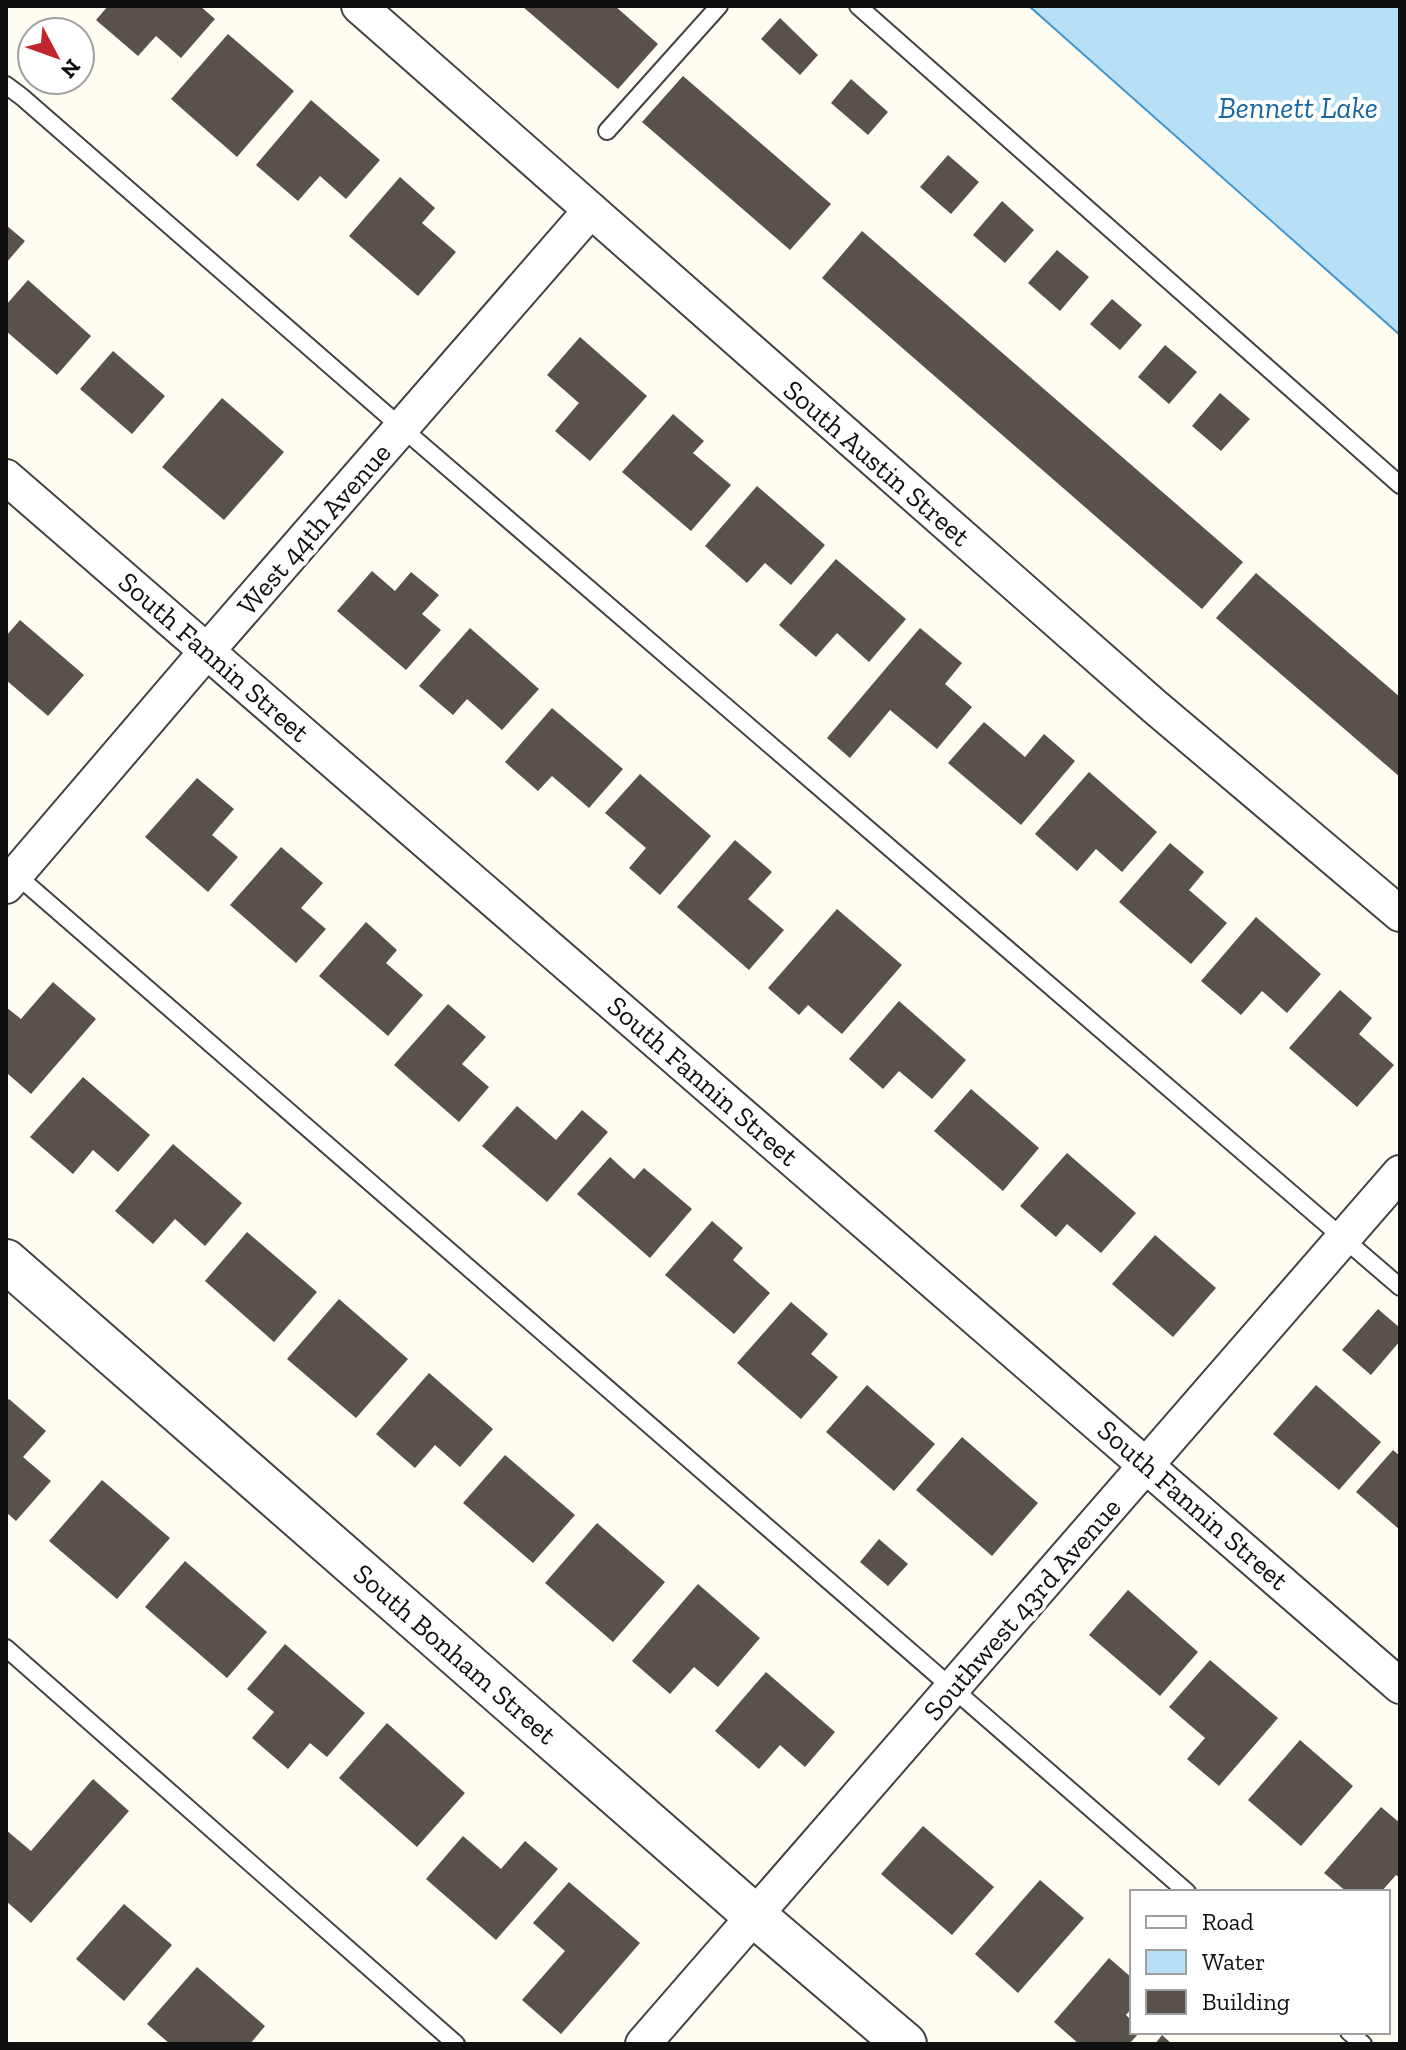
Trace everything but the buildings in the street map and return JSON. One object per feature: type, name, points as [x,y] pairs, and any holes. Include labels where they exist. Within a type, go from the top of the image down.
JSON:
[{"type":"street","name":"South Austin Street","points":[[375,15],[591,210],[1142,696],[1400,914]]},
{"type":"street","name":"West 44th Avenue","points":[[9,875],[591,210]]},
{"type":"street","name":"South Fannin Street","points":[[6,477],[1400,1686]]},
{"type":"street","name":"Southwest 43rd Avenue","points":[[643,2044],[1400,1173]]},
{"type":"street","name":"South Bonham Street","points":[[6,1261],[905,2044]]},
{"type":"lane","points":[[607,131],[719,6]]},
{"type":"lane","points":[[858,6],[1400,485]]},
{"type":"lane","points":[[6,85],[1400,1287]]},
{"type":"lane","points":[[9,875],[1185,1890]]},
{"type":"lane","points":[[6,1648],[456,2044]]},
{"type":"water","name":"Bennett Lake","points":[[1029,6],[1400,6],[1400,335]]}]
